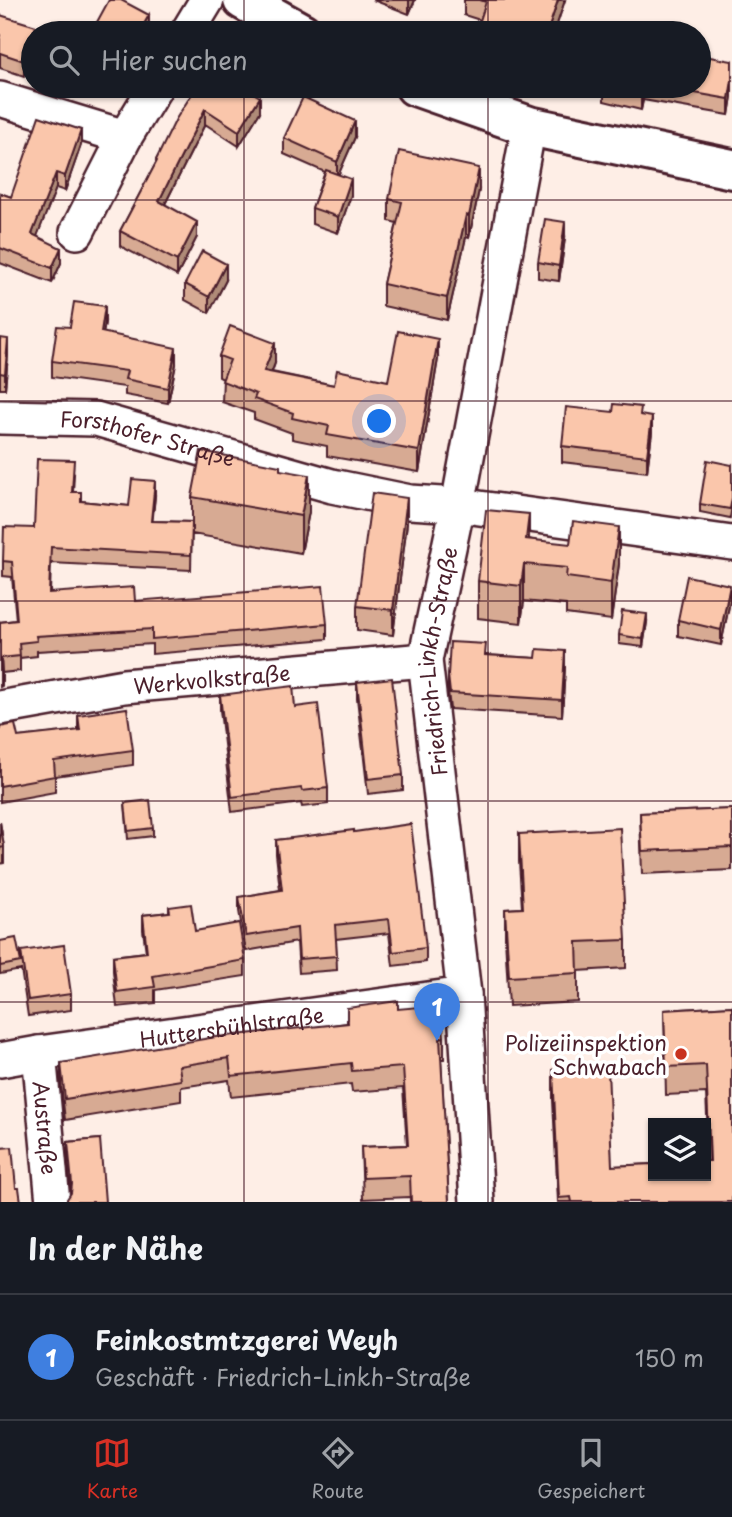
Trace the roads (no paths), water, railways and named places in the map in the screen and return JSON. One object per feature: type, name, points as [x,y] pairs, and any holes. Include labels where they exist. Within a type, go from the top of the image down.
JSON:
[{"type":"main road","points":[[243,0],[281,21]]},
{"type":"main road","points":[[449,98],[529,126],[732,169]]},
{"type":"street","points":[[194,21],[207,0]]},
{"type":"street","points":[[77,232],[125,137],[149,98]]},
{"type":"street","points":[[0,99],[125,137]]},
{"type":"street","name":"Friedrich-Linkh-Straße","points":[[477,1202],[464,994],[425,660],[458,505],[529,126]]},
{"type":"street","name":"Forsthofer Straße","points":[[0,417],[96,419],[332,486],[410,502],[458,505],[732,542]]},
{"type":"street","name":"Werkvolkstraße","points":[[0,708],[124,686],[425,660]]},
{"type":"street","name":"Huttersbühlstraße","points":[[0,1060],[464,994]]},
{"type":"street","name":"Austraße","points":[[39,1053],[54,1202]]},
{"type":"place","name":"Feinkostmtzgerei Weyh","points":[[437,1041]]},
{"type":"place","name":"Polizeiinspektion Schwabach","points":[[681,1054]]}]
